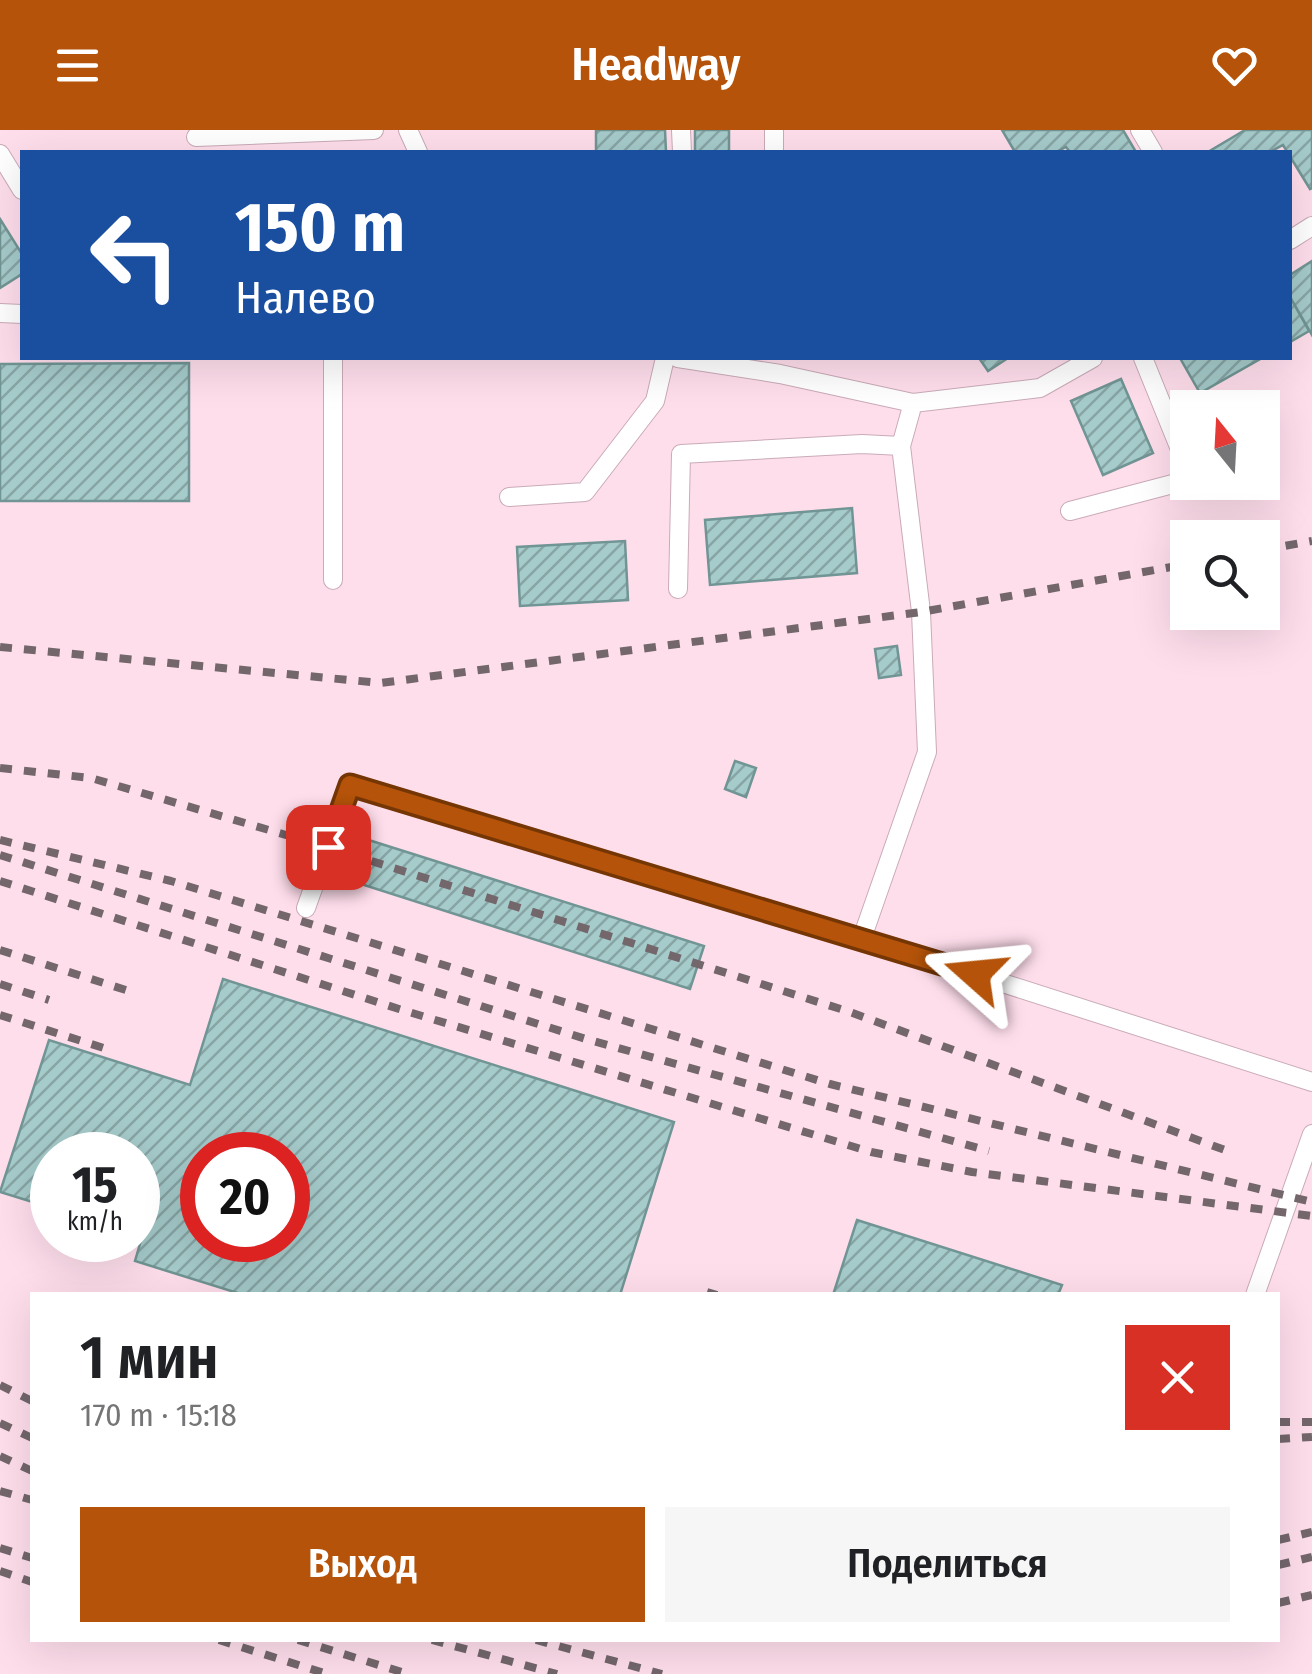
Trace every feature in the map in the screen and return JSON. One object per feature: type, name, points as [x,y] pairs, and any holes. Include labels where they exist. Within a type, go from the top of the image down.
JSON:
[{"type":"lane","points":[[194,133],[374,130]]},
{"type":"lane","points":[[0,154],[20,187]]},
{"type":"lane","points":[[332,360],[333,580]]},
{"type":"lane","points":[[509,496],[585,492],[655,401],[665,360]]},
{"type":"lane","points":[[704,360],[780,366],[913,403],[1040,388],[1089,360]]},
{"type":"lane","points":[[1144,360],[1170,425]]},
{"type":"lane","points":[[862,938],[928,752],[921,612],[902,446],[913,403]]},
{"type":"lane","points":[[678,588],[681,454],[862,444],[902,446]]},
{"type":"lane","points":[[1070,511],[1170,485]]},
{"type":"lane","points":[[306,908],[350,785],[862,938],[1312,1082]]},
{"type":"lane","points":[[1256,1292],[1312,1134]]},
{"type":"shaded area","points":[[0,130],[1312,130],[1312,1674],[0,1674]]},
{"type":"building","points":[[596,130],[665,130],[666,150],[596,150]]},
{"type":"building","points":[[695,130],[729,130],[729,150],[695,150]]},
{"type":"building","points":[[1002,130],[1123,130],[1135,150],[1066,147],[1014,150]]},
{"type":"building","points":[[1245,130],[1312,130],[1312,188],[1292,160],[1292,150],[1283,145],[1274,150],[1211,150]]},
{"type":"building","points":[[0,219],[20,251],[20,275],[0,288]]},
{"type":"building","points":[[1312,261],[1312,335],[1292,300],[1292,274]]},
{"type":"building","points":[[1292,301],[1309,331],[1292,341]]},
{"type":"building","points":[[980,360],[1005,360],[988,371]]},
{"type":"building","points":[[1181,360],[1258,360],[1205,390],[1198,390]]},
{"type":"building","points":[[189,363],[189,501],[0,501],[0,364]]},
{"type":"building","points":[[1121,379],[1153,453],[1103,475],[1071,401]]},
{"type":"building","points":[[852,508],[857,573],[710,585],[705,520]]},
{"type":"building","points":[[625,541],[628,600],[520,606],[517,547]]},
{"type":"building","points":[[897,646],[901,675],[879,678],[875,649]]},
{"type":"building","points":[[735,761],[756,768],[746,797],[725,789]]},
{"type":"building","points":[[356,836],[704,946],[690,989],[342,878]]},
{"type":"building","points":[[223,979],[674,1122],[621,1292],[234,1292],[138,1262],[160,1262],[160,1132],[30,1132],[30,1201],[0,1192],[49,1040],[190,1085]]},
{"type":"building","points":[[857,1220],[1062,1285],[1059,1292],[834,1292]]},
{"type":"railway","points":[[1280,547],[1312,541]]},
{"type":"railway","points":[[0,647],[381,683],[921,612],[1170,567]]},
{"type":"railway","points":[[0,768],[91,778],[327,847],[850,1012],[1233,1153]]},
{"type":"railway","points":[[0,840],[171,881],[830,1084],[1312,1202]]},
{"type":"railway","points":[[0,855],[586,1039],[989,1151]]},
{"type":"railway","points":[[0,881],[399,1009],[871,1152],[972,1172],[1312,1216]]},
{"type":"railway","points":[[0,950],[132,992]]},
{"type":"railway","points":[[0,984],[49,1000]]},
{"type":"railway","points":[[0,1015],[113,1051]]},
{"type":"railway","points":[[0,1385],[30,1400]]},
{"type":"railway","points":[[1280,1422],[1312,1422]]},
{"type":"railway","points":[[0,1423],[30,1437]]},
{"type":"railway","points":[[1280,1439],[1312,1437]]},
{"type":"railway","points":[[0,1456],[30,1470]]},
{"type":"railway","points":[[0,1491],[30,1499]]},
{"type":"railway","points":[[1280,1540],[1312,1532]]},
{"type":"railway","points":[[0,1548],[30,1557]]},
{"type":"railway","points":[[1280,1565],[1312,1557]]},
{"type":"railway","points":[[0,1571],[30,1581]]},
{"type":"railway","points":[[1280,1603],[1312,1595]]},
{"type":"railway","points":[[225,1642],[327,1674]]},
{"type":"railway","points":[[304,1642],[408,1674]]},
{"type":"railway","points":[[439,1642],[557,1674]]},
{"type":"railway","points":[[543,1642],[662,1674]]},
{"type":"route","points":[[328,847],[350,785],[975,974]]}]
